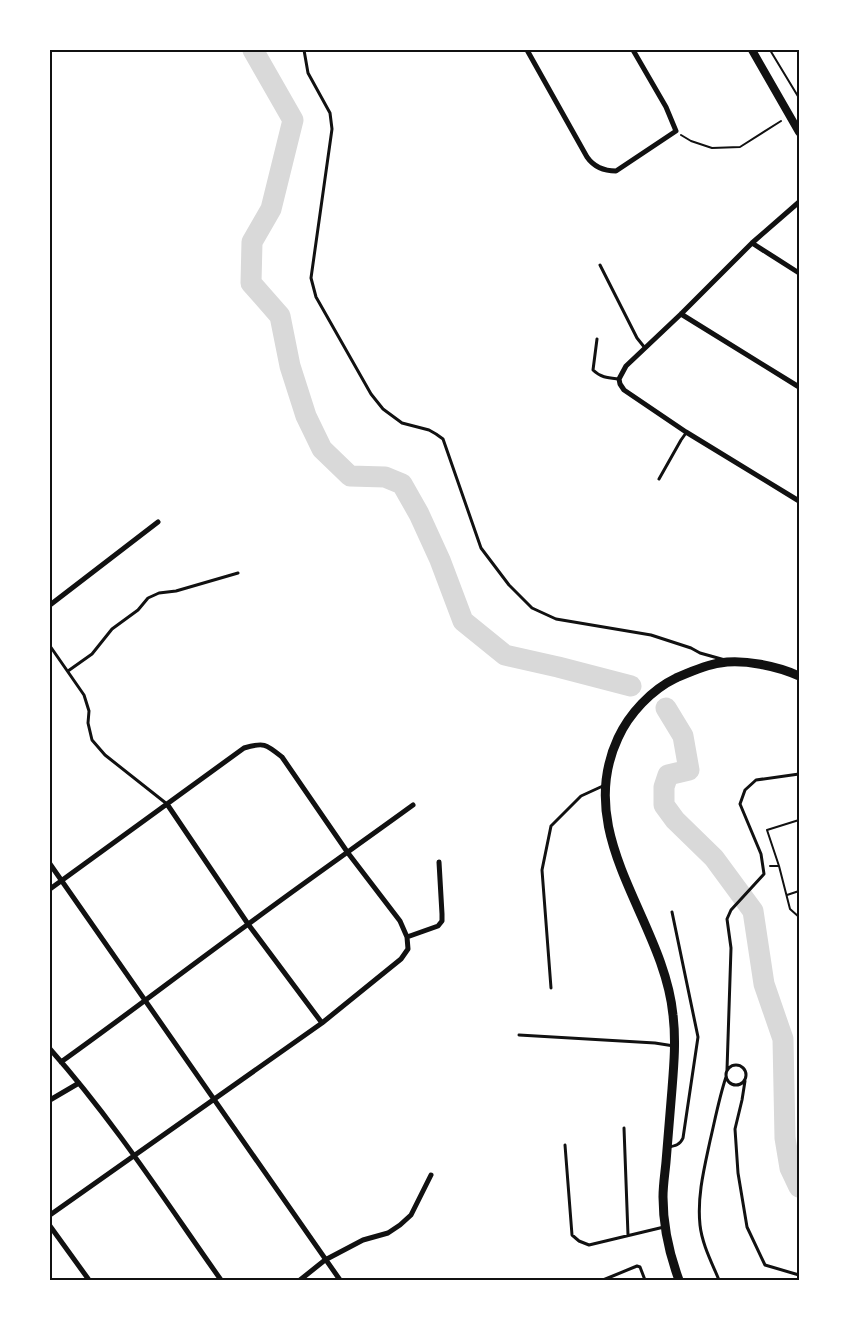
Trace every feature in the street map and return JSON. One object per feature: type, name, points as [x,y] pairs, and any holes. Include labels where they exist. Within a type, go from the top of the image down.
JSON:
[{"type":"main road","points":[[679,1280],[667,1239],[663,1196],[675,1046],[673,1014],[667,983],[656,952],[610,838],[605,802],[611,753],[622,728],[631,715],[657,690],[688,672],[720,663],[734,662],[775,667],[799,676]]},
{"type":"street","points":[[528,50],[591,162],[601,169],[616,171],[678,133],[666,107],[633,50]]},
{"type":"street","points":[[752,50],[799,132]]},
{"type":"street","points":[[799,202],[752,243],[626,366],[619,379],[624,390],[686,432],[799,501]]},
{"type":"street","points":[[752,243],[799,273]]},
{"type":"street","points":[[681,314],[799,387]]},
{"type":"street","points":[[50,605],[158,522]]},
{"type":"street","points":[[50,889],[244,748],[258,744],[269,746],[282,757],[348,853],[400,922],[407,938],[408,949],[401,959],[322,1023],[50,1215]]},
{"type":"street","points":[[167,804],[248,924],[322,1023]]},
{"type":"street","points":[[61,1062],[413,805]]},
{"type":"street","points":[[407,938],[438,926],[442,921],[439,862]]},
{"type":"street","points":[[50,864],[340,1280]]},
{"type":"street","points":[[50,1049],[79,1083],[134,1156],[221,1280]]},
{"type":"street","points":[[50,1100],[79,1083]]},
{"type":"street","points":[[300,1280],[325,1260],[363,1240],[388,1233],[400,1225],[411,1215],[431,1175]]},
{"type":"street","points":[[50,1226],[89,1280]]},
{"type":"lane","points":[[304,50],[308,73],[330,113],[332,129],[311,278],[316,297],[371,394],[383,409],[402,423],[429,430],[442,439],[482,548],[509,585],[532,608],[556,619],[651,635],[691,648],[700,653],[734,662]]},
{"type":"lane","points":[[600,265],[637,338],[645,348]]},
{"type":"lane","points":[[597,339],[593,370],[598,375],[606,378],[619,379]]},
{"type":"lane","points":[[659,479],[686,432]]},
{"type":"lane","points":[[68,671],[92,654],[112,629],[138,610],[148,598],[159,593],[176,591],[238,573]]},
{"type":"lane","points":[[50,646],[84,695],[89,711],[88,723],[92,740],[105,755],[167,804]]},
{"type":"lane","points":[[720,1280],[705,1245],[700,1226],[700,1195],[705,1164],[727,1070],[731,948],[728,919],[731,910],[764,874],[760,854],[740,804],[745,790],[756,780],[799,774]]},
{"type":"lane","points":[[551,988],[542,870],[550,826],[581,796],[606,785]]},
{"type":"lane","points":[[667,1147],[678,1145],[683,1138],[698,1037],[672,912]]},
{"type":"lane","points":[[519,1035],[655,1043],[675,1046]]},
{"type":"lane","points":[[727,1070],[732,1065],[739,1064],[746,1071],[735,1130],[738,1173],[747,1227],[766,1265],[799,1275]]},
{"type":"lane","points":[[726,1078],[733,1085],[740,1085],[745,1081]]},
{"type":"lane","points":[[624,1128],[628,1235]]},
{"type":"lane","points":[[566,1145],[572,1235],[579,1241],[589,1245],[665,1227]]},
{"type":"lane","points":[[603,1280],[637,1266],[640,1268],[645,1280]]},
{"type":"lane","points":[[612,1275],[615,1280]]},
{"type":"path","points":[[770,50],[799,98]]},
{"type":"path","points":[[678,133],[691,141],[712,148],[740,147],[789,115]]},
{"type":"path","points":[[799,820],[767,830],[790,909],[799,917]]},
{"type":"path","points":[[763,867],[779,866]]},
{"type":"path","points":[[786,896],[799,891]]},
{"type":"waterway","points":[[253,50],[293,120],[271,209],[252,242],[251,283],[280,316],[290,366],[306,416],[322,449],[350,476],[385,477],[402,484],[419,514],[440,560],[463,621],[505,655],[631,686]]},
{"type":"waterway","points":[[666,708],[683,736],[689,770],[668,775],[664,787],[664,805],[675,820],[714,858],[753,911],[764,984],[783,1039],[785,1138],[790,1168],[799,1187]]}]
